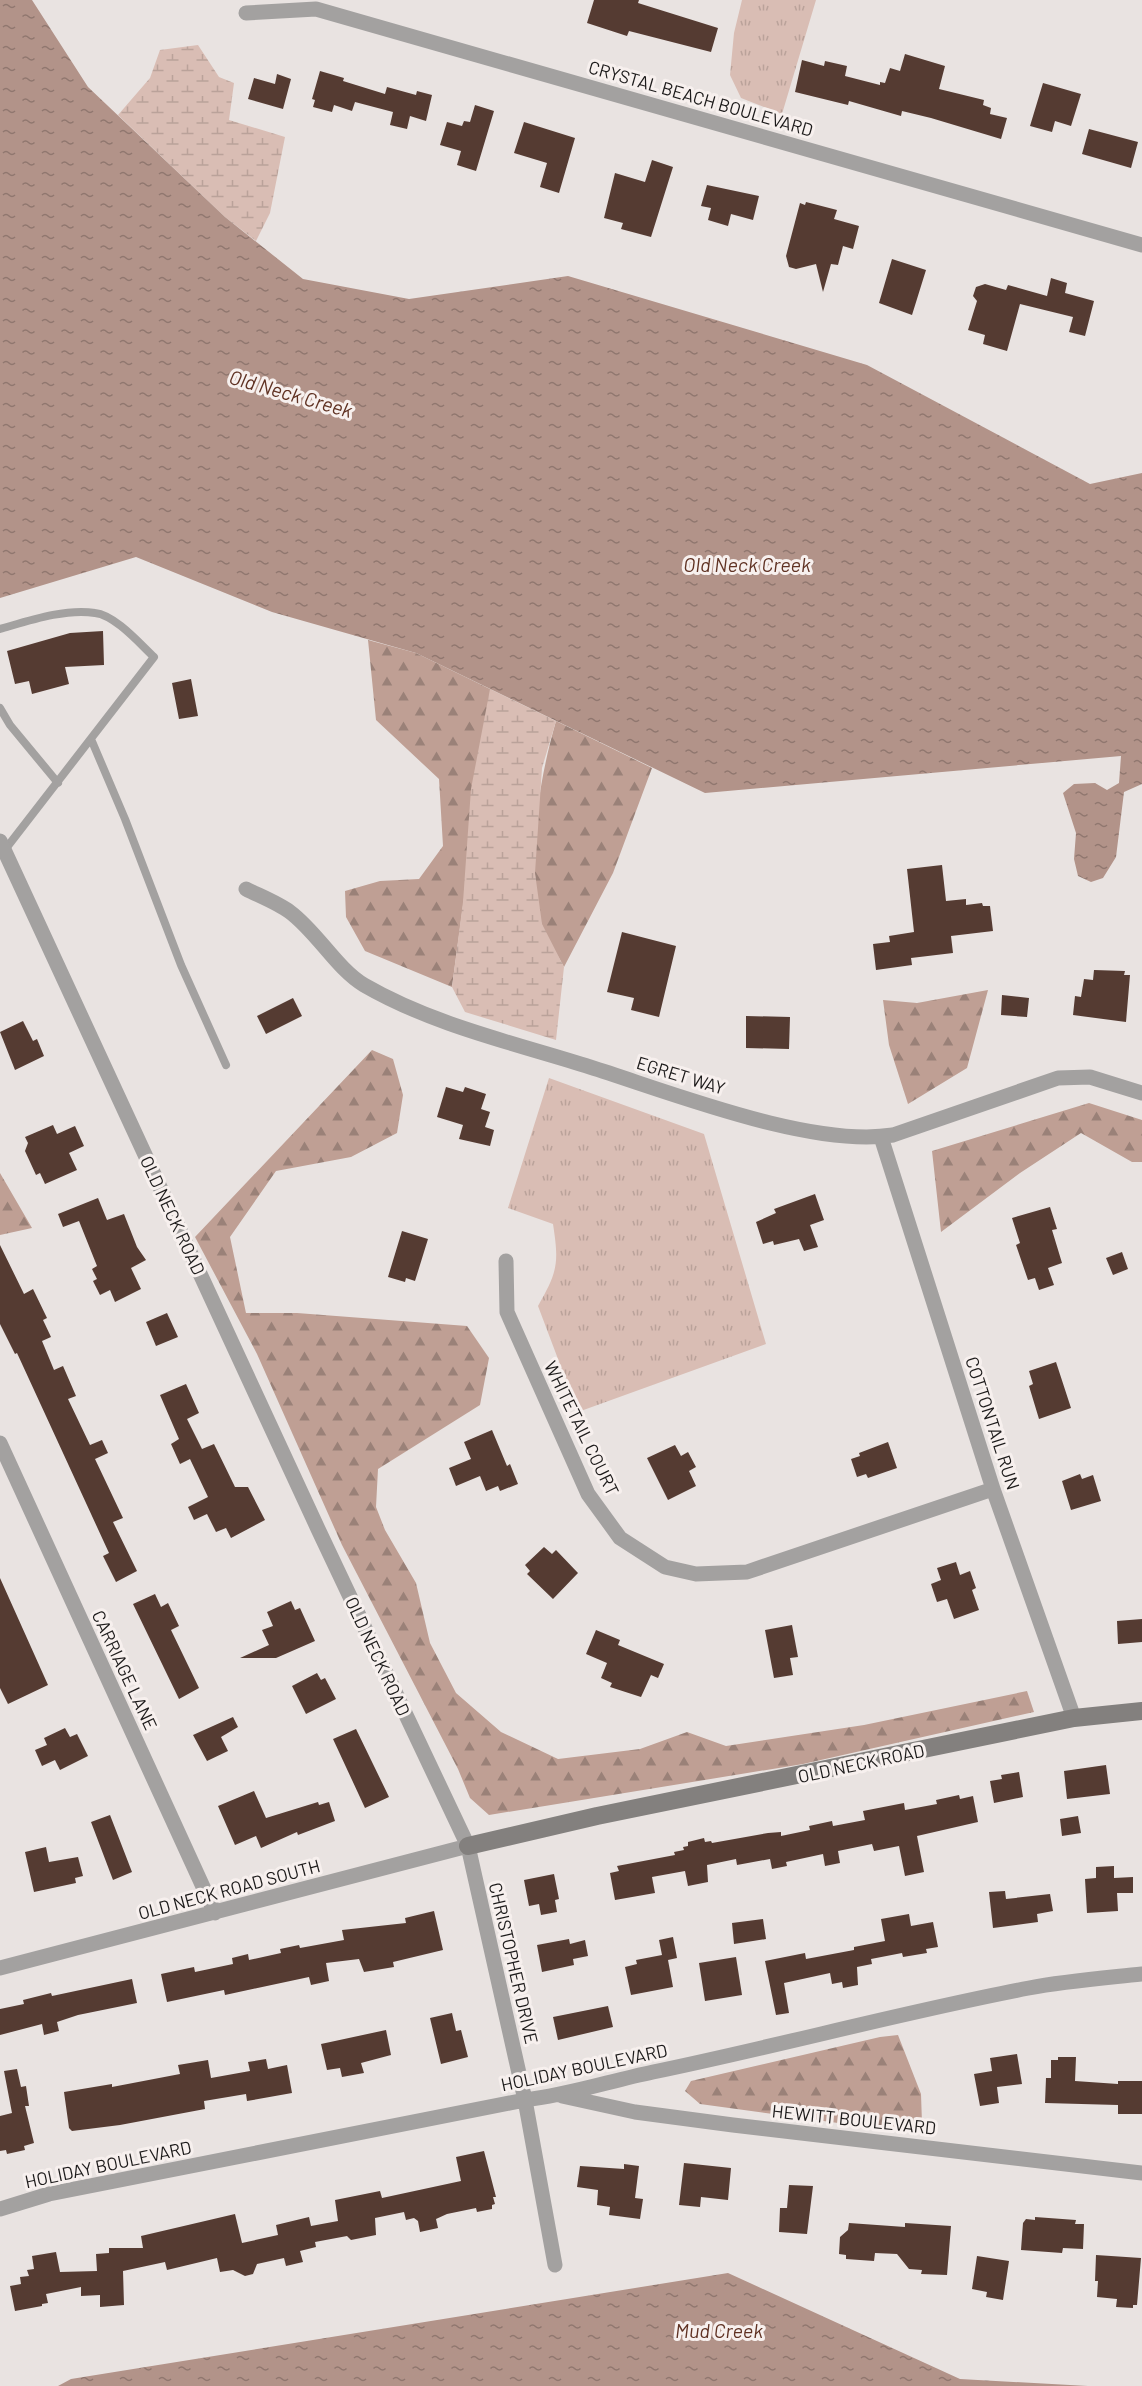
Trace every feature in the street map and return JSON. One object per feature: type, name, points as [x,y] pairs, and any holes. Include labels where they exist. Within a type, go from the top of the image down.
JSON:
[{"type":"street","name":"CRYSTAL BEACH BOULEVARD","points":[[246,13],[316,9],[1142,245]]},
{"type":"street","name":"OLD NECK ROAD","points":[[2,846],[313,1518],[468,1846],[597,1816],[1074,1719],[1142,1711]]},
{"type":"street","name":"EGRET WAY","points":[[246,889],[290,912],[361,983],[391,1000],[433,1017],[730,1111],[815,1132],[881,1137],[928,1125],[1000,1096],[1058,1078],[1089,1077],[1142,1093]]},
{"type":"street","name":"COTTONTAIL RUN","points":[[881,1137],[993,1489],[1074,1719]]},
{"type":"street","name":"WHITETAIL COURT","points":[[506,1261],[507,1311],[588,1494],[620,1538],[665,1567],[696,1574],[747,1572],[993,1489]]},
{"type":"street","name":"CARRIAGE LANE","points":[[0,1443],[215,1913]]},
{"type":"street","name":"OLD NECK ROAD SOUTH","points":[[0,1968],[468,1846]]},
{"type":"street","name":"CHRISTOPHER DRIVE","points":[[468,1846],[525,2100],[555,2265]]},
{"type":"street","name":"HOLIDAY BOULEVARD","points":[[0,2209],[50,2194],[525,2100],[562,2096],[591,2084],[758,2050],[901,2014],[1032,1988],[1142,1974]]},
{"type":"street","name":"HEWITT BOULEVARD","points":[[562,2096],[634,2112],[733,2126],[1142,2173]]},
{"type":"lane","points":[[0,629],[47,616],[97,613],[127,631],[154,657],[58,783],[2,846]]},
{"type":"lane","points":[[0,708],[10,725],[58,783]]},
{"type":"lane","points":[[91,740],[125,819],[181,966],[226,1065]]},
{"type":"green space","points":[[742,0],[816,0],[782,114],[741,98],[730,75],[734,33]]},
{"type":"green space","points":[[198,45],[219,77],[234,83],[229,120],[285,137],[270,213],[256,241],[225,217],[118,115],[150,78],[160,50]]},
{"type":"green space","points":[[368,640],[416,653],[492,690],[452,987],[365,951],[346,917],[345,891],[380,881],[419,879],[443,846],[439,779],[376,720]]},
{"type":"green space","points":[[490,689],[556,721],[542,768],[535,873],[542,924],[564,967],[556,1040],[465,1012],[452,987],[463,902],[471,789]]},
{"type":"green space","points":[[556,721],[652,768],[613,873],[564,967],[541,922],[535,872],[536,821],[544,770]]},
{"type":"green space","points":[[988,990],[967,1068],[908,1104],[889,1045],[883,1000],[917,1003]]},
{"type":"green space","points":[[372,1050],[393,1059],[403,1095],[397,1133],[351,1157],[276,1171],[230,1237],[246,1313],[297,1313],[467,1326],[489,1358],[480,1405],[378,1469],[376,1507],[385,1530],[416,1583],[430,1643],[456,1693],[501,1732],[558,1759],[640,1749],[687,1732],[726,1746],[864,1725],[1027,1691],[1034,1712],[803,1764],[489,1815],[470,1798],[458,1769],[342,1545],[257,1354],[195,1237]]},
{"type":"green space","points":[[549,1078],[704,1134],[766,1344],[578,1412],[538,1306],[550,1284],[555,1266],[556,1248],[553,1224],[508,1208]]},
{"type":"green space","points":[[1089,1103],[1142,1120],[1142,1162],[1132,1162],[1081,1133],[1020,1173],[941,1232],[932,1151]]},
{"type":"green space","points":[[0,1173],[32,1228],[0,1235]]},
{"type":"green space","points":[[898,2035],[921,2094],[922,2123],[896,2131],[700,2104],[685,2091],[691,2081],[880,2037]]},
{"type":"water","name":"Old Neck Creek","points":[[0,0],[32,0],[88,87],[225,217],[303,279],[409,299],[568,276],[867,365],[1090,484],[1142,473],[1142,784],[1124,792],[1116,857],[1103,878],[1091,882],[1078,876],[1074,859],[1076,833],[1063,793],[1074,784],[1095,783],[1107,790],[1119,783],[1121,756],[705,793],[416,653],[272,612],[136,557],[0,598]]},
{"type":"water","name":"Mud Creek","points":[[728,2273],[960,2379],[1088,2386],[58,2386],[71,2379]]},
{"type":"building","points":[[594,0],[639,0],[638,3],[718,28],[711,52],[629,31],[627,36],[587,23]]},
{"type":"building","points":[[905,54],[945,66],[939,89],[984,100],[983,105],[991,108],[990,114],[1007,118],[1001,139],[902,111],[901,116],[849,101],[848,105],[795,92],[802,60],[824,66],[825,61],[847,66],[845,76],[880,85],[880,82],[885,83],[890,68],[900,71]]},
{"type":"building","points":[[320,71],[385,94],[387,87],[416,95],[417,91],[432,95],[426,121],[410,116],[407,129],[390,125],[393,112],[355,102],[352,111],[334,105],[332,112],[313,107],[315,100],[312,99]]},
{"type":"building","points":[[277,74],[291,79],[283,109],[248,99],[254,78],[275,84]]},
{"type":"building","points":[[1043,83],[1081,94],[1071,126],[1055,121],[1052,132],[1030,126]]},
{"type":"building","points":[[475,105],[494,111],[476,171],[457,165],[461,151],[440,145],[447,122],[462,126],[464,121],[470,122]]},
{"type":"building","points":[[524,122],[575,138],[559,193],[540,187],[547,163],[514,153]]},
{"type":"building","points":[[1089,129],[1138,142],[1131,168],[1082,154]]},
{"type":"building","points":[[652,160],[673,167],[651,237],[621,229],[623,223],[604,218],[615,173],[645,182]]},
{"type":"building","points":[[707,185],[759,196],[753,220],[731,214],[728,226],[708,220],[711,208],[701,206]]},
{"type":"building","points":[[806,202],[837,210],[834,219],[859,226],[853,249],[843,246],[838,265],[831,264],[823,292],[816,264],[796,269],[789,267],[786,256],[800,203],[805,205]]},
{"type":"building","points":[[892,259],[926,270],[912,315],[879,303]]},
{"type":"building","points":[[1051,278],[1067,283],[1065,293],[1094,301],[1085,336],[1069,332],[1073,317],[1020,304],[1007,351],[983,344],[985,335],[968,330],[977,301],[973,296],[976,287],[985,284],[1006,290],[1008,285],[1047,296]]},
{"type":"building","points":[[103,631],[104,665],[65,667],[69,684],[32,694],[29,681],[15,684],[7,651],[70,633]]},
{"type":"building","points":[[191,679],[198,716],[179,719],[172,683]]},
{"type":"building","points":[[942,865],[946,901],[966,899],[966,905],[982,903],[983,906],[990,906],[993,931],[951,936],[953,953],[911,958],[912,965],[876,970],[873,944],[890,942],[889,936],[914,932],[907,869]]},
{"type":"building","points":[[622,932],[676,946],[659,1017],[631,1010],[634,998],[607,992]]},
{"type":"building","points":[[1094,970],[1125,971],[1124,975],[1130,975],[1126,1022],[1073,1015],[1075,996],[1081,997],[1084,979],[1093,980]]},
{"type":"building","points":[[1002,995],[1029,998],[1027,1017],[1001,1015]]},
{"type":"building","points":[[293,998],[302,1016],[266,1034],[257,1016]]},
{"type":"building","points":[[746,1016],[790,1017],[789,1049],[746,1048]]},
{"type":"building","points":[[23,1021],[33,1041],[37,1039],[44,1056],[15,1070],[0,1032]]},
{"type":"building","points":[[446,1087],[463,1092],[465,1087],[486,1094],[481,1109],[490,1112],[485,1127],[494,1130],[490,1146],[459,1139],[463,1125],[437,1117]]},
{"type":"building","points":[[53,1125],[57,1134],[75,1126],[84,1146],[69,1153],[77,1170],[45,1184],[40,1173],[36,1175],[25,1151],[28,1143],[25,1137]]},
{"type":"building","points":[[815,1194],[824,1220],[810,1225],[818,1247],[804,1251],[799,1239],[774,1245],[773,1241],[763,1244],[756,1222],[776,1213],[774,1209]]},
{"type":"building","points":[[98,1198],[107,1220],[124,1214],[137,1247],[146,1260],[131,1268],[141,1289],[115,1302],[110,1290],[100,1295],[93,1281],[97,1279],[92,1269],[97,1266],[79,1221],[63,1227],[58,1214]]},
{"type":"building","points":[[1050,1207],[1057,1229],[1052,1230],[1062,1263],[1048,1268],[1054,1285],[1039,1290],[1035,1278],[1028,1280],[1016,1245],[1020,1243],[1012,1218]]},
{"type":"building","points":[[402,1231],[428,1239],[415,1281],[406,1278],[405,1282],[388,1277]]},
{"type":"building","points":[[0,1245],[24,1294],[33,1289],[47,1318],[43,1320],[51,1337],[42,1341],[54,1370],[63,1366],[76,1396],[68,1399],[90,1445],[102,1440],[108,1453],[95,1459],[123,1518],[113,1522],[137,1571],[116,1582],[103,1556],[109,1553],[17,1353],[15,1354],[0,1324]]},
{"type":"building","points":[[1122,1252],[1128,1269],[1113,1275],[1106,1258]]},
{"type":"building","points":[[167,1313],[178,1337],[156,1346],[146,1322]]},
{"type":"building","points":[[1056,1362],[1071,1408],[1039,1419],[1029,1386],[1033,1384],[1029,1371]]},
{"type":"building","points":[[186,1384],[199,1413],[187,1419],[202,1449],[214,1444],[235,1487],[248,1487],[265,1520],[231,1538],[226,1528],[216,1532],[207,1514],[194,1520],[188,1507],[208,1497],[190,1459],[180,1464],[171,1444],[179,1439],[160,1395]]},
{"type":"building","points":[[492,1430],[507,1466],[510,1464],[518,1484],[500,1491],[498,1486],[486,1491],[480,1476],[456,1486],[449,1468],[471,1459],[464,1442]]},
{"type":"building","points":[[888,1442],[897,1468],[868,1478],[866,1474],[857,1477],[851,1459],[860,1456],[859,1453]]},
{"type":"building","points":[[675,1445],[681,1456],[688,1452],[696,1467],[689,1471],[696,1486],[668,1500],[647,1458]]},
{"type":"building","points":[[1080,1474],[1082,1479],[1093,1475],[1101,1501],[1071,1510],[1062,1481]]},
{"type":"building","points":[[544,1547],[552,1554],[556,1550],[578,1573],[553,1599],[527,1574],[530,1571],[525,1565]]},
{"type":"building","points":[[956,1562],[960,1575],[970,1571],[976,1588],[972,1590],[979,1610],[954,1619],[947,1599],[937,1602],[931,1584],[941,1580],[937,1568]]},
{"type":"building","points":[[0,1578],[48,1685],[8,1704],[0,1688]]},
{"type":"building","points":[[155,1594],[161,1607],[168,1603],[179,1626],[171,1630],[199,1688],[179,1699],[133,1604]]},
{"type":"building","points":[[291,1601],[295,1610],[300,1608],[315,1641],[276,1658],[240,1658],[269,1645],[262,1630],[273,1626],[267,1612]]},
{"type":"building","points":[[1142,1619],[1142,1642],[1118,1644],[1117,1621]]},
{"type":"building","points":[[792,1625],[798,1657],[790,1658],[793,1675],[774,1678],[765,1630]]},
{"type":"building","points":[[596,1630],[620,1640],[618,1645],[664,1664],[658,1678],[651,1675],[641,1697],[610,1687],[612,1683],[601,1678],[607,1663],[586,1654]]},
{"type":"building","points":[[317,1673],[321,1680],[325,1678],[336,1699],[306,1714],[292,1686]]},
{"type":"building","points":[[233,1717],[238,1727],[221,1737],[228,1751],[207,1761],[193,1735]]},
{"type":"building","points":[[65,1728],[70,1737],[77,1734],[88,1756],[60,1770],[55,1760],[42,1766],[35,1750],[47,1745],[44,1738]]},
{"type":"building","points":[[356,1729],[389,1797],[365,1808],[333,1739]]},
{"type":"building","points":[[1106,1765],[1110,1794],[1067,1799],[1064,1771]]},
{"type":"building","points":[[1019,1772],[1023,1797],[994,1803],[990,1781],[1002,1779],[1001,1775]]},
{"type":"building","points":[[254,1791],[266,1818],[318,1802],[319,1805],[329,1802],[335,1821],[298,1835],[297,1832],[261,1848],[256,1836],[235,1845],[218,1806]]},
{"type":"building","points":[[959,1795],[960,1799],[973,1796],[978,1822],[917,1836],[924,1872],[905,1876],[899,1846],[874,1851],[872,1844],[838,1851],[840,1863],[825,1866],[823,1854],[786,1862],[787,1866],[772,1869],[770,1859],[737,1865],[736,1859],[707,1865],[708,1882],[688,1886],[685,1871],[652,1877],[655,1893],[615,1900],[610,1873],[619,1871],[617,1866],[675,1855],[674,1852],[684,1850],[683,1847],[688,1846],[688,1842],[704,1838],[705,1842],[711,1841],[712,1843],[781,1832],[781,1836],[810,1830],[809,1826],[832,1821],[833,1826],[865,1820],[863,1811],[904,1803],[905,1810],[937,1804],[936,1800]]},
{"type":"building","points":[[110,1815],[132,1872],[113,1880],[91,1822]]},
{"type":"building","points":[[1078,1816],[1081,1833],[1062,1836],[1060,1819]]},
{"type":"building","points":[[46,1847],[49,1862],[78,1857],[83,1876],[75,1878],[76,1883],[34,1892],[25,1852]]},
{"type":"building","points":[[1114,1866],[1114,1878],[1133,1877],[1133,1893],[1117,1893],[1118,1911],[1087,1913],[1085,1879],[1096,1878],[1096,1867]]},
{"type":"building","points":[[554,1874],[559,1899],[555,1900],[557,1912],[541,1915],[539,1904],[529,1906],[524,1880]]},
{"type":"building","points":[[1005,1891],[1006,1899],[1050,1894],[1053,1911],[1037,1914],[1038,1922],[993,1928],[989,1892]]},
{"type":"building","points":[[434,1911],[443,1950],[393,1962],[394,1967],[364,1972],[359,1959],[326,1963],[329,1981],[311,1985],[309,1977],[225,1995],[224,1990],[167,2002],[161,1974],[194,1967],[195,1972],[233,1964],[232,1958],[248,1954],[249,1960],[281,1953],[280,1949],[299,1945],[300,1948],[344,1940],[342,1930],[406,1923],[405,1918]]},
{"type":"building","points":[[909,1914],[911,1926],[933,1922],[938,1947],[926,1949],[927,1953],[903,1957],[902,1953],[871,1959],[872,1964],[857,1967],[858,1985],[843,1988],[842,1982],[832,1984],[830,1973],[784,1983],[789,2013],[776,2015],[765,1961],[805,1953],[806,1959],[854,1950],[854,1947],[885,1941],[881,1919]]},
{"type":"building","points":[[763,1919],[766,1939],[734,1944],[732,1923]]},
{"type":"building","points":[[673,1937],[677,1958],[668,1960],[673,1987],[631,1995],[625,1967],[637,1964],[636,1960],[662,1955],[659,1940]]},
{"type":"building","points":[[569,1939],[570,1944],[585,1940],[588,1956],[573,1959],[574,1965],[542,1972],[537,1945]]},
{"type":"building","points":[[736,1957],[742,1995],[705,2001],[699,1963]]},
{"type":"building","points":[[132,1979],[137,2003],[78,2015],[57,2022],[59,2031],[44,2035],[42,2024],[0,2035],[0,2009],[24,2004],[23,2000],[51,1993],[52,1996]]},
{"type":"building","points":[[608,2006],[613,2027],[558,2040],[553,2017]]},
{"type":"building","points":[[452,2013],[456,2031],[461,2030],[468,2057],[441,2064],[430,2018]]},
{"type":"building","points":[[386,2030],[391,2055],[361,2063],[364,2073],[342,2077],[340,2068],[327,2070],[321,2044]]},
{"type":"building","points":[[1017,2054],[1022,2084],[997,2087],[999,2103],[980,2106],[974,2074],[992,2071],[990,2058]]},
{"type":"building","points":[[1058,2057],[1076,2057],[1075,2081],[1118,2084],[1118,2081],[1142,2081],[1142,2114],[1118,2114],[1118,2105],[1045,2103],[1046,2078],[1051,2078],[1051,2060],[1058,2060]]},
{"type":"building","points":[[266,2059],[268,2069],[287,2065],[292,2093],[247,2101],[246,2094],[204,2101],[205,2109],[120,2125],[72,2131],[69,2128],[64,2092],[112,2084],[112,2087],[180,2074],[178,2065],[208,2060],[211,2078],[250,2071],[248,2062]]},
{"type":"building","points":[[17,2069],[21,2087],[26,2086],[29,2106],[25,2106],[34,2143],[24,2146],[25,2150],[7,2154],[6,2150],[0,2151],[0,2116],[12,2113],[4,2071]]},
{"type":"building","points":[[484,2151],[496,2197],[493,2197],[495,2204],[492,2205],[492,2209],[477,2212],[476,2208],[447,2214],[436,2219],[438,2228],[420,2232],[418,2221],[414,2218],[406,2220],[404,2212],[375,2218],[376,2235],[351,2240],[347,2236],[315,2242],[316,2247],[300,2251],[303,2262],[286,2266],[284,2258],[257,2264],[253,2274],[245,2276],[233,2270],[220,2272],[217,2258],[167,2270],[165,2262],[123,2271],[124,2305],[100,2307],[100,2295],[81,2296],[81,2287],[46,2294],[48,2303],[15,2311],[10,2286],[21,2284],[20,2277],[29,2276],[27,2270],[34,2269],[32,2256],[56,2252],[60,2272],[97,2271],[96,2254],[109,2253],[109,2248],[143,2248],[141,2236],[235,2214],[242,2243],[278,2235],[276,2225],[309,2217],[311,2226],[338,2221],[335,2200],[380,2191],[382,2198],[461,2181],[456,2157]]},
{"type":"building","points":[[684,2163],[731,2168],[728,2200],[701,2197],[700,2207],[679,2205]]},
{"type":"building","points":[[624,2164],[639,2166],[635,2198],[643,2199],[640,2219],[609,2215],[610,2207],[597,2205],[598,2190],[577,2187],[580,2166],[624,2169]]},
{"type":"building","points":[[789,2185],[813,2186],[807,2234],[779,2232],[780,2208],[787,2208]]},
{"type":"building","points":[[1035,2217],[1076,2220],[1075,2224],[1084,2224],[1083,2249],[1063,2248],[1062,2253],[1021,2250],[1023,2223],[1026,2219],[1035,2220]]},
{"type":"building","points":[[849,2223],[905,2227],[905,2223],[951,2226],[947,2275],[921,2274],[922,2270],[909,2269],[897,2254],[875,2253],[874,2261],[846,2259],[846,2255],[839,2254],[840,2237],[848,2230]]},
{"type":"building","points":[[1096,2255],[1141,2258],[1137,2305],[1133,2305],[1133,2308],[1116,2307],[1117,2299],[1097,2297]]},
{"type":"building","points":[[977,2256],[1009,2261],[1003,2300],[986,2297],[987,2292],[972,2289]]}]
